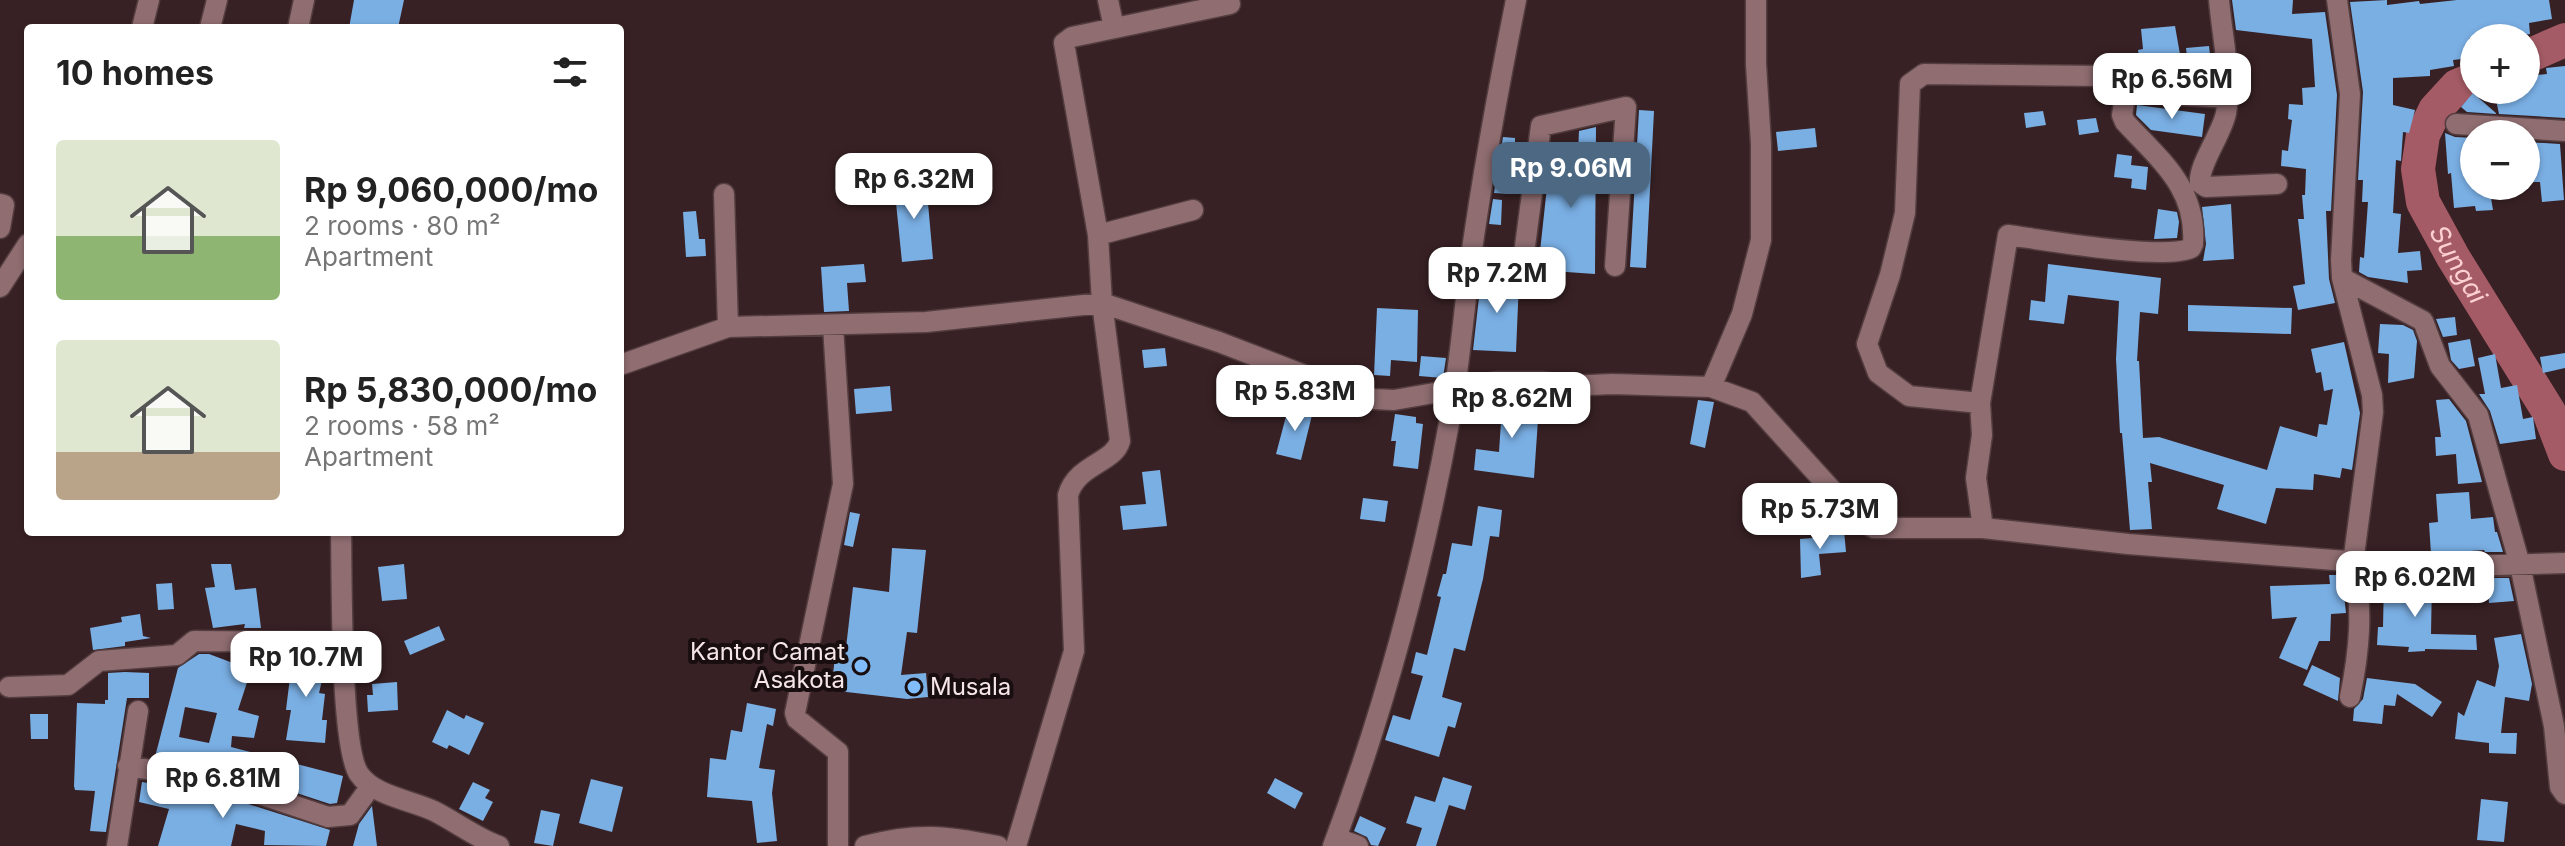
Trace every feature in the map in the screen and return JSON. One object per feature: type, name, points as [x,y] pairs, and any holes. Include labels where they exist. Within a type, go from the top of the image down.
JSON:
[{"type":"street","points":[[143,24],[149,0]]},
{"type":"street","points":[[211,24],[217,0]]},
{"type":"street","points":[[299,24],[304,0]]},
{"type":"street","points":[[1108,0],[1114,28]]},
{"type":"street","points":[[1358,846],[1334,842],[1384,698],[1408,616],[1428,529],[1454,391],[1489,131],[1516,0]]},
{"type":"street","points":[[1711,387],[1742,314],[1761,240],[1756,0]]},
{"type":"street","points":[[1983,528],[1976,478],[1982,435],[1980,403],[2008,235],[2152,252],[2186,251],[2191,248],[2192,185],[2219,136],[2228,98],[2219,0]]},
{"type":"street","points":[[2337,0],[2350,94],[2342,278],[2372,395],[2373,412],[2353,563],[2359,612],[2357,660],[2350,697]]},
{"type":"street","points":[[1016,846],[1074,651],[1068,495],[1074,479],[1119,445],[1102,303],[1098,235],[1064,43],[1072,37],[1230,4]]},
{"type":"street","points":[[1980,403],[1909,396],[1878,373],[1867,344],[1890,275],[1905,213],[1910,84],[1924,74],[2103,76],[2120,81],[2126,90],[2122,115],[2125,122],[2178,180],[2206,187],[2277,184]]},
{"type":"street","points":[[2126,90],[2228,98]]},
{"type":"street","points":[[1471,257],[1523,261],[1541,126],[1626,107],[1615,266]]},
{"type":"street","points":[[2456,124],[2565,131]]},
{"type":"street","points":[[724,194],[728,327]]},
{"type":"street","points":[[0,204],[4,205],[0,228]]},
{"type":"street","points":[[1098,235],[1193,210]]},
{"type":"street","points":[[0,287],[24,252]]},
{"type":"street","points":[[2342,278],[2423,321],[2440,366],[2478,415],[2520,565],[2554,726],[2560,787],[2565,794]]},
{"type":"street","points":[[624,364],[728,327],[954,320],[1102,303],[1373,399],[1394,400],[1497,382],[1711,387],[1752,402],[1866,526],[1885,529],[1983,528],[2128,544],[2424,567],[2565,563]]},
{"type":"street","points":[[833,326],[843,484],[795,713],[797,719],[838,752],[838,846]]},
{"type":"street","points":[[341,536],[346,701],[352,761],[371,786],[433,811],[499,846]]},
{"type":"street","points":[[9,687],[68,685],[99,661],[177,655],[194,641],[344,642]]},
{"type":"street","points":[[117,846],[138,711]]},
{"type":"street","points":[[128,766],[226,783],[328,817],[350,815],[371,786]]},
{"type":"street","points":[[865,846],[898,837],[939,835],[998,846]]},
{"type":"building","points":[[354,0],[404,0],[399,24],[350,24]]},
{"type":"building","points":[[2232,0],[2293,0],[2292,14],[2325,12],[2337,95],[2331,211],[2326,211],[2329,279],[2335,303],[2298,310],[2293,286],[2305,284],[2298,219],[2304,219],[2302,195],[2305,195],[2306,169],[2281,166],[2282,150],[2288,151],[2292,120],[2288,119],[2289,104],[2303,105],[2302,88],[2315,87],[2312,39],[2236,30]]},
{"type":"building","points":[[2387,0],[2387,5],[2419,1],[2420,4],[2457,0],[2549,0],[2552,19],[2529,24],[2460,24],[2460,59],[2453,60],[2454,66],[2430,70],[2430,76],[2393,78],[2393,105],[2415,110],[2409,133],[2403,132],[2401,161],[2396,160],[2393,213],[2401,214],[2398,253],[2420,251],[2422,270],[2407,271],[2408,283],[2368,277],[2359,272],[2360,257],[2364,258],[2368,202],[2362,202],[2363,180],[2358,180],[2363,92],[2350,2]]},
{"type":"building","points":[[2175,26],[2181,60],[2140,65],[2138,50],[2143,49],[2141,29]]},
{"type":"building","points":[[2209,46],[2213,81],[2190,83],[2186,48]]},
{"type":"building","points":[[2565,66],[2565,118],[2499,114],[2497,104],[2540,104],[2540,75],[2547,74],[2546,68]]},
{"type":"building","points":[[2464,104],[2486,104],[2497,114],[2467,112],[2461,107]]},
{"type":"building","points":[[2137,105],[2205,114],[2202,137],[2151,130],[2136,115]]},
{"type":"building","points":[[1639,110],[1654,111],[1646,268],[1630,267]]},
{"type":"building","points":[[2043,111],[2046,125],[2026,128],[2024,113]]},
{"type":"building","points":[[2096,118],[2099,132],[2079,135],[2077,120]]},
{"type":"building","points":[[1596,127],[1595,274],[1538,270],[1551,150],[1578,152],[1579,131]]},
{"type":"building","points":[[1815,128],[1817,147],[1778,151],[1776,132]]},
{"type":"building","points":[[2445,133],[2460,137],[2460,200],[2491,200],[2493,210],[2476,211],[2475,206],[2454,208],[2451,173],[2448,174]]},
{"type":"building","points":[[1503,137],[1515,138],[1515,148],[1525,149],[1523,163],[1499,162]]},
{"type":"building","points":[[2540,143],[2560,144],[2564,200],[2542,202]]},
{"type":"building","points":[[2117,154],[2132,156],[2131,165],[2148,167],[2146,190],[2131,188],[2132,179],[2114,177]]},
{"type":"building","points":[[1498,168],[1510,169],[1508,194],[1494,193]]},
{"type":"building","points":[[926,181],[933,259],[902,262],[894,183]]},
{"type":"building","points":[[1493,199],[1502,200],[1501,225],[1489,224]]},
{"type":"building","points":[[2231,204],[2234,259],[2203,261],[2206,244],[2202,207]]},
{"type":"building","points":[[2158,209],[2177,212],[2177,238],[2154,239]]},
{"type":"building","points":[[696,211],[699,239],[705,239],[706,256],[686,257],[683,212]]},
{"type":"building","points":[[864,264],[866,282],[847,283],[849,311],[824,312],[821,267]]},
{"type":"building","points":[[2048,264],[2161,278],[2158,314],[2140,312],[2137,361],[2143,438],[2159,437],[2267,470],[2280,426],[2317,437],[2319,424],[2327,425],[2333,389],[2324,391],[2321,372],[2316,373],[2311,349],[2344,342],[2360,413],[2352,470],[2342,468],[2340,478],[2314,474],[2313,490],[2276,488],[2266,524],[2217,509],[2224,485],[2150,463],[2152,482],[2148,482],[2152,529],[2130,530],[2116,359],[2119,301],[2068,295],[2064,324],[2029,320],[2031,300],[2045,302]]},
{"type":"building","points":[[1482,271],[1494,272],[1493,280],[1519,281],[1516,352],[1473,350]]},
{"type":"building","points":[[2188,305],[2292,308],[2291,334],[2188,331]]},
{"type":"building","points":[[1377,308],[1418,310],[1417,362],[1391,360],[1390,376],[1374,375]]},
{"type":"building","points":[[2455,317],[2457,335],[2443,337],[2436,319]]},
{"type":"building","points":[[2380,324],[2403,325],[2413,330],[2417,341],[2414,378],[2388,383],[2389,354],[2378,353]]},
{"type":"building","points":[[2470,339],[2475,366],[2459,369],[2451,360],[2448,343]]},
{"type":"building","points":[[1165,348],[1167,366],[1144,368],[1142,350]]},
{"type":"building","points":[[2565,353],[2565,368],[2543,373],[2540,357]]},
{"type":"building","points":[[2495,354],[2501,388],[2517,385],[2523,419],[2533,417],[2536,439],[2500,444],[2490,411],[2479,394],[2485,394],[2478,358]]},
{"type":"building","points":[[1421,356],[1446,358],[1443,378],[1419,376]]},
{"type":"building","points":[[890,386],[892,411],[856,414],[854,389]]},
{"type":"building","points":[[2449,399],[2466,421],[2482,482],[2458,484],[2456,454],[2436,456],[2435,437],[2441,437],[2436,400]]},
{"type":"building","points":[[1698,400],[1714,402],[1705,448],[1690,444]]},
{"type":"building","points":[[1487,401],[1539,405],[1534,478],[1474,470],[1476,449],[1499,452],[1501,422],[1485,421]]},
{"type":"building","points":[[1289,405],[1313,411],[1301,460],[1276,454]]},
{"type":"building","points":[[1395,414],[1416,417],[1416,423],[1423,424],[1418,469],[1393,466],[1396,441],[1391,441]]},
{"type":"building","points":[[1160,470],[1167,526],[1123,530],[1120,506],[1146,504],[1142,472]]},
{"type":"building","points":[[2469,492],[2471,519],[2493,517],[2503,552],[2484,550],[2431,554],[2429,523],[2438,522],[2436,494]]},
{"type":"building","points":[[1363,498],[1388,501],[1385,522],[1360,519]]},
{"type":"building","points":[[1478,506],[1502,510],[1499,537],[1490,536],[1465,651],[1454,648],[1442,697],[1462,703],[1455,728],[1448,726],[1439,757],[1385,740],[1393,715],[1410,720],[1423,676],[1411,673],[1416,652],[1427,655],[1441,597],[1437,596],[1443,574],[1446,574],[1452,543],[1472,546]]},
{"type":"building","points":[[850,512],[860,514],[853,547],[844,545]]},
{"type":"building","points":[[1844,530],[1846,552],[1819,554],[1821,575],[1801,578],[1800,539],[1825,537],[1825,532]]},
{"type":"building","points":[[892,548],[926,550],[917,633],[907,632],[901,675],[926,673],[928,697],[907,699],[838,691],[840,676],[833,675],[836,647],[846,648],[853,587],[889,592]]},
{"type":"building","points":[[211,564],[231,564],[235,590],[256,588],[261,628],[244,628],[245,624],[213,628],[205,588],[215,587]]},
{"type":"building","points":[[404,564],[407,599],[382,601],[378,567]]},
{"type":"building","points":[[2329,575],[2342,575],[2346,613],[2331,614],[2330,641],[2319,641],[2307,670],[2279,658],[2297,617],[2272,619],[2270,586],[2330,584]]},
{"type":"building","points":[[2487,578],[2509,578],[2514,601],[2489,603]]},
{"type":"building","points":[[2384,579],[2432,580],[2431,634],[2476,635],[2477,650],[2425,649],[2408,652],[2409,647],[2377,645],[2378,627],[2383,627]]},
{"type":"building","points":[[172,583],[174,609],[158,610],[156,584]]},
{"type":"building","points":[[140,614],[143,636],[151,638],[125,642],[125,646],[93,650],[90,628],[122,622],[121,617]]},
{"type":"building","points":[[439,626],[445,640],[410,655],[404,641]]},
{"type":"building","points":[[2521,634],[2532,684],[2529,701],[2505,697],[2501,733],[2517,733],[2516,754],[2489,753],[2489,743],[2455,739],[2458,712],[2464,716],[2477,680],[2495,687],[2499,666],[2494,638]]},
{"type":"building","points":[[199,654],[209,654],[233,663],[235,654],[256,655],[238,710],[259,716],[254,738],[232,736],[231,747],[343,776],[337,803],[330,804],[230,771],[155,757],[178,668]],"holes":[[[185,707],[217,713],[209,743],[179,737]]]},
{"type":"building","points":[[289,655],[327,659],[319,693],[325,694],[322,720],[327,720],[325,743],[286,740],[291,710],[286,710],[290,677],[284,676]]},
{"type":"building","points":[[2312,665],[2340,678],[2338,701],[2303,685]]},
{"type":"building","points":[[108,673],[149,673],[149,698],[127,698],[106,832],[90,831],[95,791],[75,790],[74,786],[77,703],[105,704],[108,700]]},
{"type":"building","points":[[2367,678],[2415,684],[2442,702],[2432,717],[2397,694],[2395,706],[2384,705],[2382,724],[2353,721],[2354,709],[2363,699]]},
{"type":"building","points":[[397,682],[398,710],[368,712],[367,695],[373,695],[372,684]]},
{"type":"building","points":[[747,703],[776,709],[773,726],[767,724],[759,768],[775,770],[772,793],[777,841],[757,843],[752,801],[707,797],[710,758],[726,760],[731,730],[742,732]]},
{"type":"building","points":[[447,710],[464,719],[466,715],[484,723],[469,755],[449,745],[447,749],[432,742]]},
{"type":"building","points":[[30,714],[48,714],[48,739],[31,739]]},
{"type":"building","points":[[1443,777],[1472,786],[1465,810],[1449,805],[1436,846],[1416,846],[1422,828],[1406,823],[1415,796],[1435,802]]},
{"type":"building","points":[[1275,778],[1303,793],[1295,809],[1267,793]]},
{"type":"building","points":[[591,779],[623,787],[612,832],[579,823]]},
{"type":"building","points":[[142,782],[223,796],[330,830],[326,846],[264,845],[265,831],[236,824],[231,846],[158,846],[169,809],[139,802]]},
{"type":"building","points":[[473,782],[490,790],[485,798],[493,802],[483,821],[459,809]]},
{"type":"building","points":[[2481,799],[2508,802],[2504,842],[2477,840]]},
{"type":"building","points":[[372,806],[377,846],[353,846],[359,824]]},
{"type":"building","points":[[541,810],[560,814],[553,846],[534,843]]},
{"type":"building","points":[[1360,816],[1386,828],[1378,846],[1371,845],[1367,837],[1354,831]]},
{"type":"waterway","name":"Sungai","points":[[2540,51],[2565,40]]},
{"type":"waterway","name":"Sungai","points":[[2460,85],[2435,110],[2423,135],[2418,169],[2423,202],[2453,257],[2549,412],[2565,454]]},
{"type":"place","name":"Kantor Camat Asakota","points":[[861,666]]},
{"type":"place","name":"Musala","points":[[914,687]]}]
